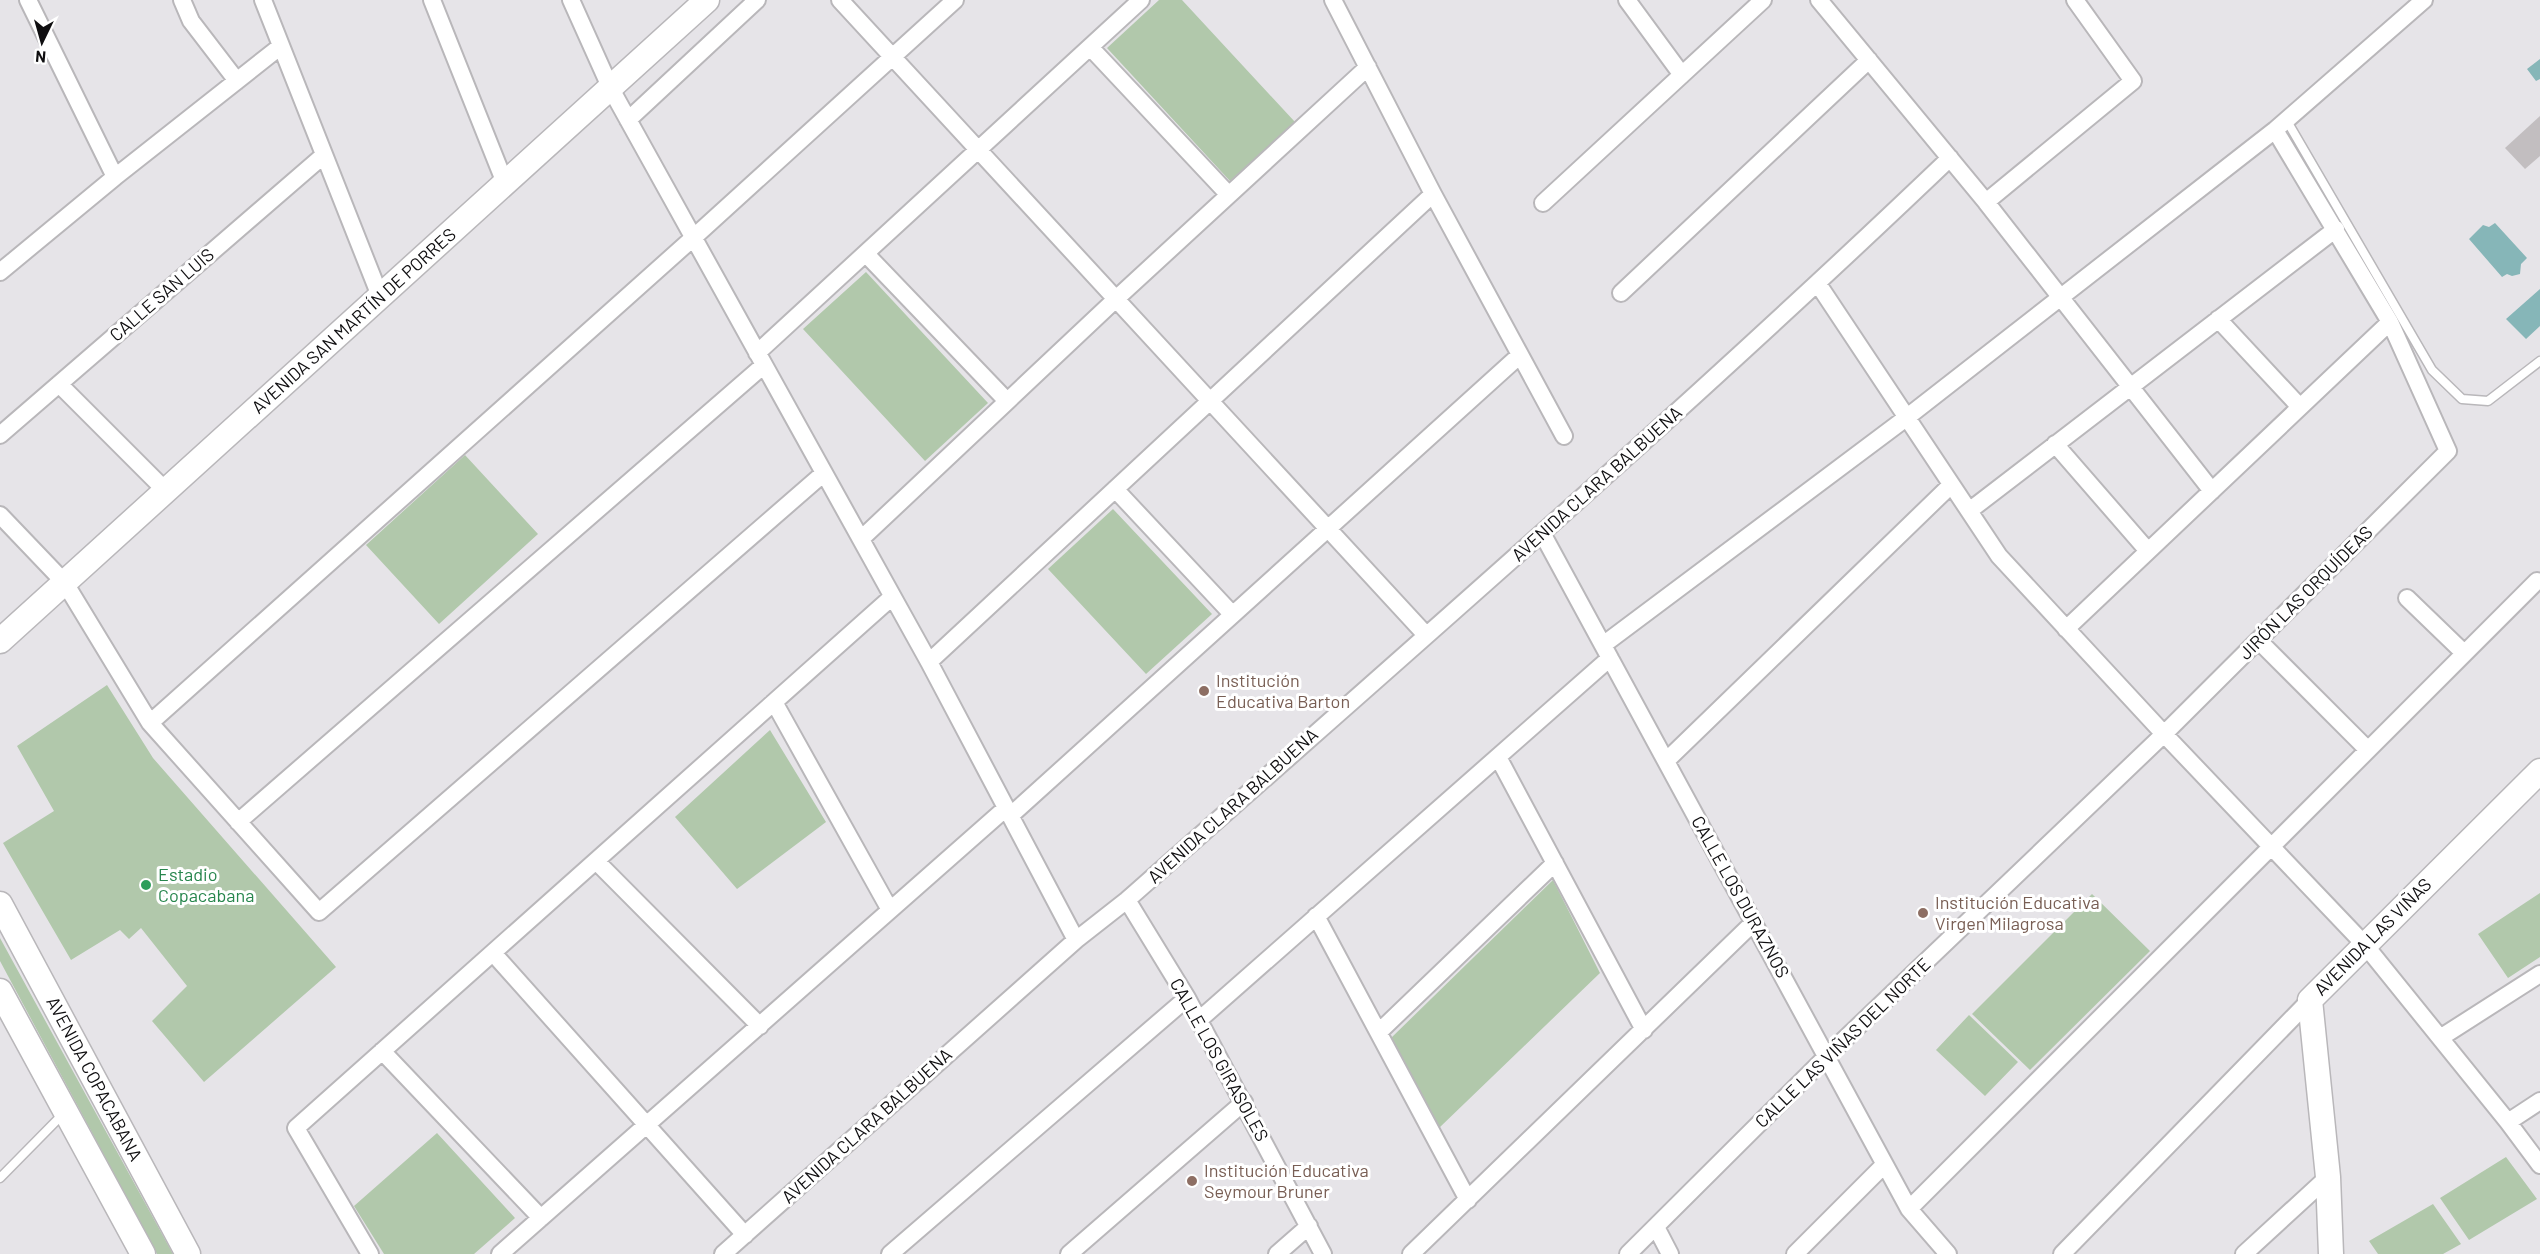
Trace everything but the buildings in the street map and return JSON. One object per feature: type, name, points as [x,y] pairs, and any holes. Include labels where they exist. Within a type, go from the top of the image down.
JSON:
[{"type":"street","points":[[28,0],[115,177]]},
{"type":"street","points":[[182,0],[191,21],[237,81]]},
{"type":"street","points":[[263,0],[380,296]]},
{"type":"street","points":[[432,0],[505,183]]},
{"type":"street","points":[[571,0],[611,89],[929,662],[1076,940]]},
{"type":"street","name":"AVENIDA SAN MARTÍN DE PORRES","points":[[0,641],[707,0]]},
{"type":"street","points":[[628,120],[757,0]]},
{"type":"street","points":[[840,0],[1426,635]]},
{"type":"street","points":[[150,723],[693,238],[955,0]]},
{"type":"street","points":[[238,822],[760,359],[866,254],[1141,0]]},
{"type":"street","points":[[1333,0],[1433,194],[1564,436]]},
{"type":"street","points":[[1627,0],[1682,75]]},
{"type":"street","points":[[1543,203],[1764,0]]},
{"type":"street","points":[[1819,0],[1986,202],[2212,491]]},
{"type":"street","points":[[1986,202],[2133,81],[2075,0]]},
{"type":"street","points":[[1198,1020],[1498,757],[1606,651],[2281,125],[2424,0]]},
{"type":"street","points":[[0,272],[115,177],[282,46]]},
{"type":"street","points":[[1090,47],[1229,195]]},
{"type":"street","points":[[1621,293],[1869,60]]},
{"type":"street","points":[[861,539],[1117,298],[1368,67]]},
{"type":"street","points":[[2066,629],[2390,322],[2336,229],[2281,125]]},
{"type":"street","name":"CALLE SAN LUIS","points":[[0,435],[324,155]]},
{"type":"street","name":"AVENIDA CLARA BALBUENA","points":[[723,1254],[1076,940],[1127,900],[1542,533],[1818,284],[1950,158]]},
{"type":"street","points":[[929,662],[1433,194]]},
{"type":"street","points":[[1969,511],[2336,229]]},
{"type":"street","points":[[866,254],[1007,401]]},
{"type":"street","points":[[1818,284],[1999,556],[2163,734],[2365,945],[2540,1165]]},
{"type":"street","points":[[2218,319],[2300,407]]},
{"type":"street","name":"JIRÓN LAS ORQUÍDEAS","points":[[2163,734],[2448,451],[2390,322]]},
{"type":"street","points":[[500,1254],[890,910],[1008,812],[1520,355]]},
{"type":"street","points":[[59,384],[166,492]]},
{"type":"street","points":[[2055,444],[2148,551]]},
{"type":"street","points":[[0,515],[65,583],[150,723],[319,912],[824,473]]},
{"type":"street","points":[[1666,761],[1951,485]]},
{"type":"street","points":[[1115,489],[1232,614]]},
{"type":"street","name":"CALLE LOS DURAZNOS","points":[[1542,533],[1884,1165],[1909,1209],[1948,1254]]},
{"type":"street","points":[[1909,1209],[2536,581]]},
{"type":"street","points":[[370,1254],[296,1128],[892,597]]},
{"type":"street","points":[[2407,598],[2464,653]]},
{"type":"street","points":[[2258,640],[2368,750]]},
{"type":"street","points":[[774,702],[890,910]]},
{"type":"street","name":"CALLE LAS VIÑAS DEL NORTE","points":[[1628,1254],[1827,1056],[2163,734]]},
{"type":"street","points":[[1498,757],[1644,1029]]},
{"type":"street","name":"AVENIDA LAS VIÑAS","points":[[2331,1254],[2328,1177],[2310,1000],[2540,771]]},
{"type":"street","points":[[596,861],[760,1026]]},
{"type":"street","points":[[1380,1031],[1555,863]]},
{"type":"street","name":"CALLE LOS GIRASOLES","points":[[1127,900],[1187,998],[1323,1254]]},
{"type":"street","name":"AVENIDA COPACABANA","points":[[0,904],[188,1254]]},
{"type":"street","points":[[1317,916],[1468,1200]]},
{"type":"street","points":[[1411,1254],[1754,922]]},
{"type":"street","points":[[493,953],[745,1235]]},
{"type":"street","points":[[2440,1038],[2540,974]]},
{"type":"street","points":[[0,991],[143,1254]]},
{"type":"street","points":[[890,1254],[1187,998]]},
{"type":"street","points":[[2062,1254],[2310,1000]]},
{"type":"street","points":[[382,1051],[541,1218]]},
{"type":"street","points":[[2508,1122],[2540,1101]]},
{"type":"street","points":[[1069,1254],[1244,1102]]},
{"type":"street","points":[[1795,1254],[1884,1165]]},
{"type":"street","points":[[2244,1254],[2328,1177]]},
{"type":"street","points":[[1277,1254],[1309,1226]]},
{"type":"street","points":[[1656,1227],[1670,1254]]},
{"type":"lane","points":[[2281,125],[2432,370],[2462,399],[2488,401],[2540,361]]},
{"type":"lane","points":[[0,1178],[65,1111]]},
{"type":"green space","points":[[1159,0],[1182,0],[1295,122],[1230,181],[1107,48]]},
{"type":"green space","points":[[866,272],[988,403],[925,461],[803,329]]},
{"type":"green space","points":[[465,455],[538,534],[439,624],[366,545]]},
{"type":"green space","points":[[1113,509],[1212,614],[1146,674],[1048,569]]},
{"type":"green space","name":"Estadio Copacabana","points":[[107,685],[153,758],[336,967],[204,1082],[152,1021],[187,986],[141,928],[129,939],[120,930],[71,960],[3,843],[54,811],[17,746]]},
{"type":"green space","points":[[770,730],[826,822],[737,889],[675,817]]},
{"type":"green space","points":[[1553,880],[1600,973],[1439,1128],[1391,1038]]},
{"type":"green space","points":[[2540,893],[2540,957],[2508,978],[2478,934]]},
{"type":"green space","points":[[2092,894],[2150,951],[2030,1070],[1972,1014]]},
{"type":"green space","points":[[0,938],[173,1254],[157,1254],[0,961]]},
{"type":"green space","points":[[1969,1015],[2018,1062],[1985,1096],[1936,1050]]},
{"type":"green space","points":[[437,1133],[515,1218],[474,1254],[384,1254],[354,1206]]},
{"type":"green space","points":[[2506,1157],[2537,1199],[2469,1240],[2440,1198]]},
{"type":"green space","points":[[2433,1204],[2461,1244],[2443,1254],[2378,1254],[2369,1241]]},
{"type":"water","points":[[2540,59],[2540,79],[2536,81],[2527,69]]},
{"type":"water","points":[[2495,223],[2527,258],[2521,264],[2520,274],[2512,276],[2507,274],[2502,277],[2469,239],[2483,225],[2489,227]]},
{"type":"water","points":[[2540,289],[2540,326],[2526,339],[2506,319]]},
{"type":"place","name":"Institución Educativa Barton","points":[[1204,691]]},
{"type":"place","name":"Estadio Copacabana","points":[[146,885]]},
{"type":"place","name":"Institución Educativa Virgen Milagrosa","points":[[1923,913]]},
{"type":"place","name":"Institución Educativa Seymour Bruner","points":[[1192,1181]]}]
